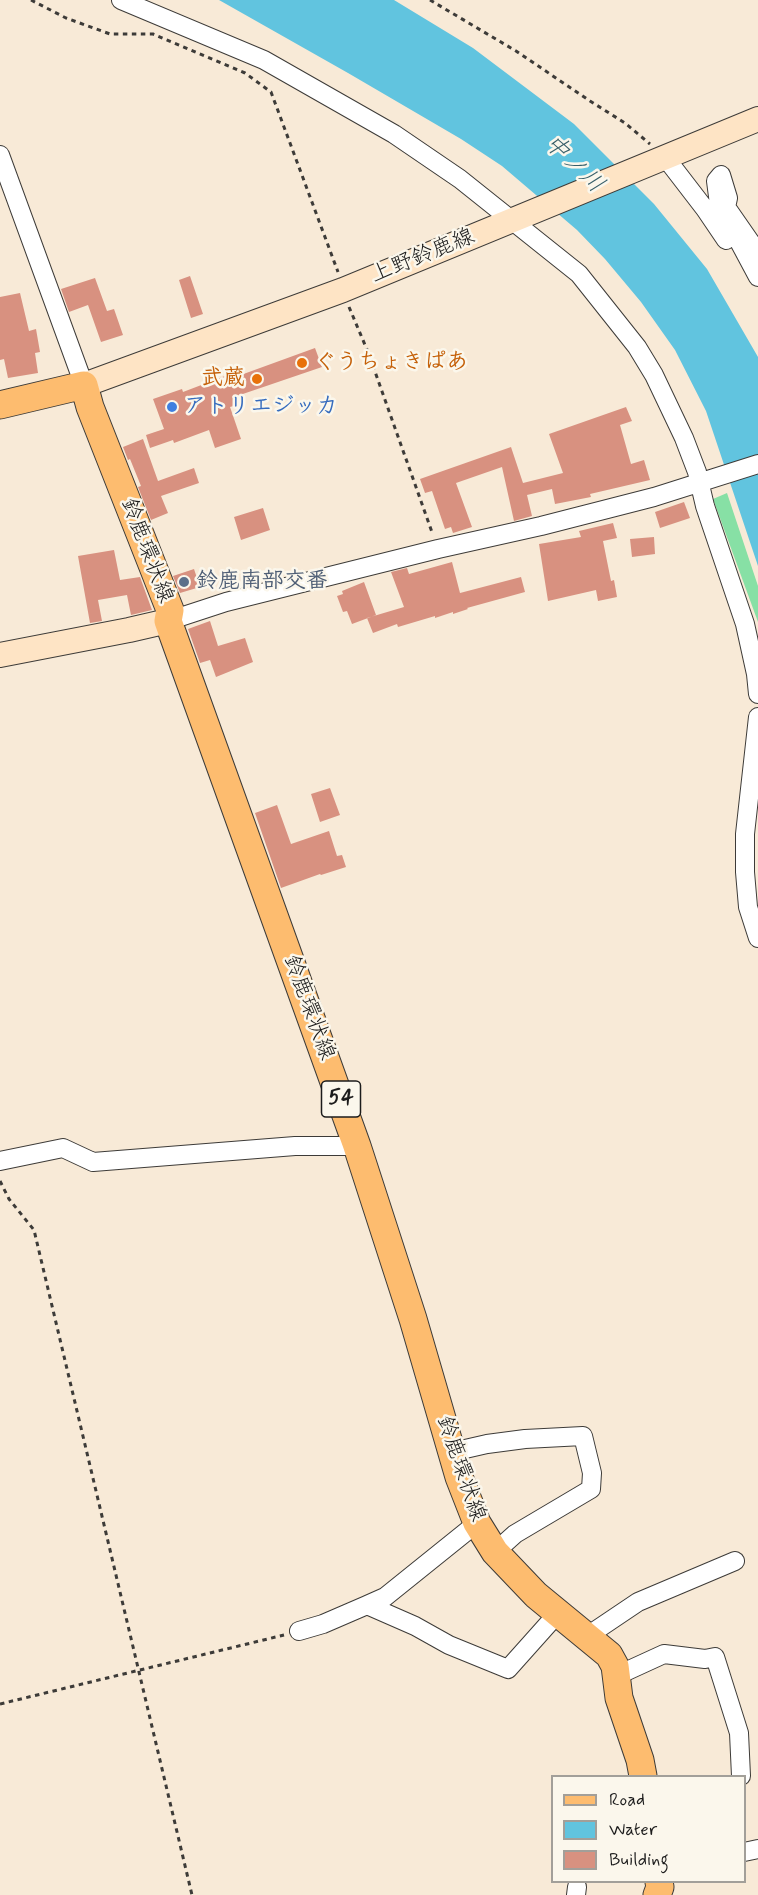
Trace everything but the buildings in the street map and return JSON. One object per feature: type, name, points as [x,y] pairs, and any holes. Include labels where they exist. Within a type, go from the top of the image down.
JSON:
[{"type":"main road","name":"上野鈴鹿線","points":[[84,385],[343,290],[758,119]]},
{"type":"main road","points":[[0,405],[84,385]]},
{"type":"main road","name":"鈴鹿環状線","points":[[84,385],[90,407],[170,610],[168,621],[357,1146],[413,1319],[452,1452],[477,1523],[495,1552],[536,1595],[609,1655],[615,1666],[619,1698],[643,1775]]},
{"type":"main road","points":[[0,656],[168,621]]},
{"type":"street","points":[[121,0],[264,60],[394,134],[460,179],[500,213],[515,219],[579,274],[638,347],[668,403],[700,479],[745,624],[758,694]]},
{"type":"street","points":[[0,155],[84,385]]},
{"type":"street","points":[[665,157],[705,209],[758,292]]},
{"type":"street","points":[[758,253],[726,207],[728,198],[721,175],[716,181],[719,204],[758,277]]},
{"type":"street","points":[[168,621],[225,602],[654,497],[700,479],[758,464]]},
{"type":"street","points":[[758,717],[745,834],[748,907],[758,938]]},
{"type":"street","points":[[0,1161],[63,1148],[93,1162],[296,1146],[357,1146]]},
{"type":"street","points":[[452,1452],[525,1438],[583,1436],[592,1473],[591,1489],[515,1533],[495,1552]]},
{"type":"street","points":[[299,1631],[323,1624],[385,1597],[477,1523]]},
{"type":"street","points":[[586,1637],[638,1602],[735,1561]]},
{"type":"street","points":[[367,1605],[415,1626],[449,1645],[508,1669],[558,1613]]},
{"type":"street","points":[[616,1676],[664,1654],[705,1659],[715,1657],[739,1733],[741,1775]]},
{"type":"path","points":[[31,0],[66,18],[110,34],[153,34],[245,73],[271,92],[368,352],[438,549]]},
{"type":"path","points":[[430,0],[516,51],[625,123],[665,157]]},
{"type":"path","points":[[0,1180],[9,1199],[34,1230],[192,1895]]},
{"type":"path","points":[[0,1704],[299,1631]]},
{"type":"green space","points":[[727,493],[758,586],[758,622],[713,499]]},
{"type":"water","name":"中ノ川","points":[[219,0],[394,0],[473,48],[574,124],[654,204],[707,269],[758,357],[758,566],[706,411],[675,350],[641,302],[605,259],[577,230],[502,166],[461,139]]},
{"type":"place","name":"ぐうちょきぱあ","points":[[302,363]]},
{"type":"place","name":"武蔵","points":[[257,379]]},
{"type":"place","name":"アトリエジッカ","points":[[172,407]]},
{"type":"place","name":"鈴鹿南部交番","points":[[184,582]]}]
